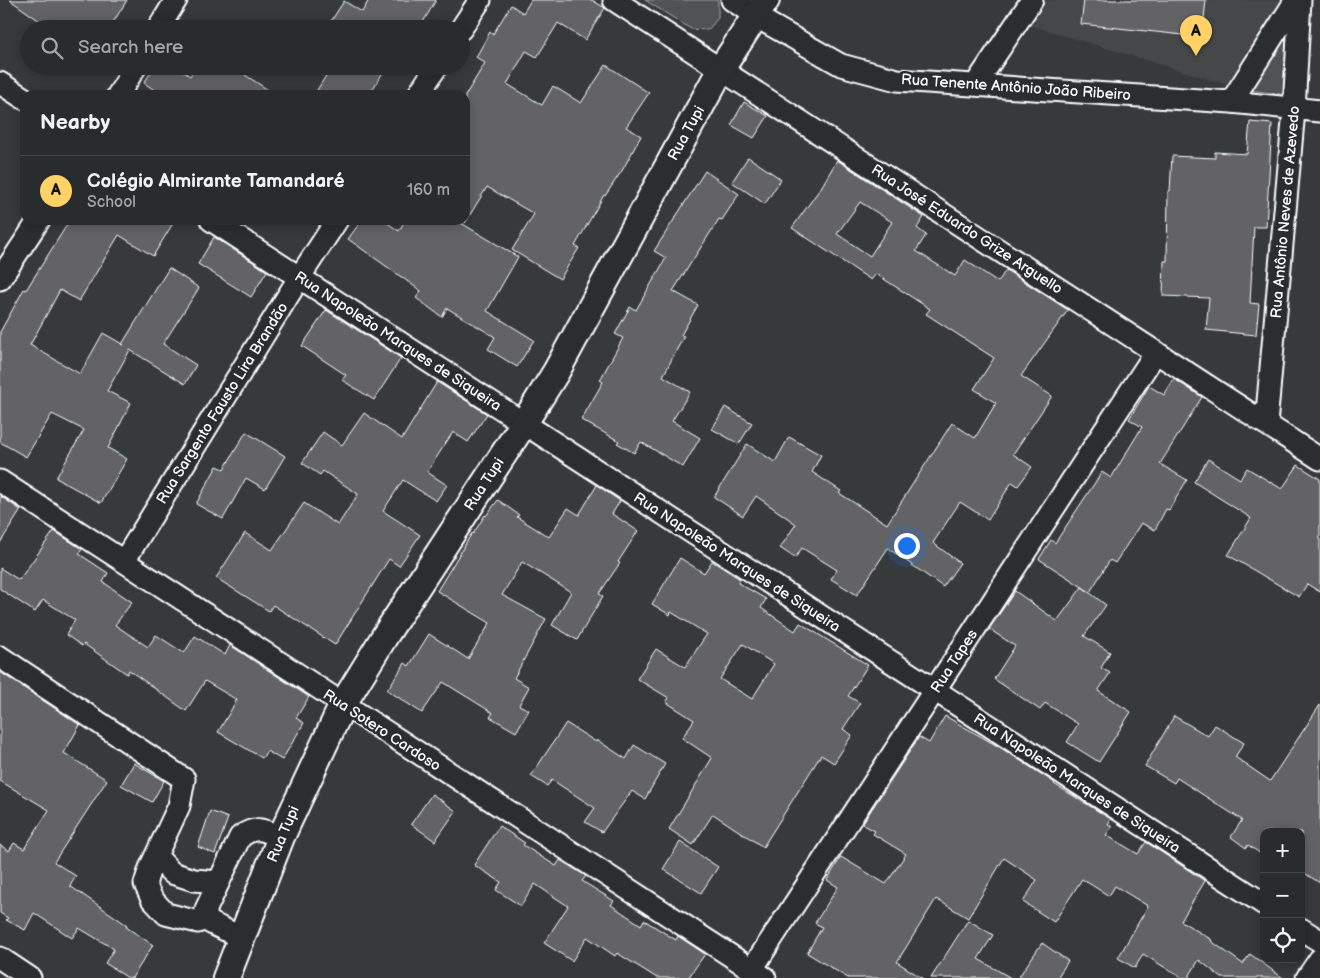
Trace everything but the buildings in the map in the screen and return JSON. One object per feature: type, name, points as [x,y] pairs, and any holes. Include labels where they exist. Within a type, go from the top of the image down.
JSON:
[{"type":"street","points":[[164,20],[176,0]]},
{"type":"street","points":[[467,20],[480,0]]},
{"type":"street","name":"Rua José Eduardo Grize Arguello","points":[[614,0],[1320,459]]},
{"type":"street","name":"Rua Tenente Antônio João Ribeiro","points":[[732,0],[761,8],[841,65],[896,80],[1232,102],[1294,110],[1320,111]]},
{"type":"street","points":[[976,84],[1032,0]]},
{"type":"street","points":[[1232,102],[1296,0]]},
{"type":"street","name":"Rua Antônio Neves de Azevedo","points":[[1266,424],[1294,110],[1300,0]]},
{"type":"street","name":"Rua Tupi","points":[[226,978],[281,836],[343,704],[386,634],[556,372],[722,69],[761,8]]},
{"type":"street","points":[[121,90],[130,75]]},
{"type":"street","points":[[421,90],[431,75]]},
{"type":"street","points":[[0,83],[20,96]]},
{"type":"street","points":[[0,279],[36,225]]},
{"type":"street","name":"Rua Napoleão Marques de Siqueira","points":[[219,225],[1260,901]]},
{"type":"street","name":"Rua Sargento Fausto Lira Brandão","points":[[124,561],[334,225]]},
{"type":"street","name":"Rua Tapes","points":[[758,974],[934,690],[1156,352]]},
{"type":"street","name":"Rua Sotero Cardoso","points":[[0,481],[758,974]]},
{"type":"street","points":[[0,657],[184,779],[179,806],[145,884],[152,898],[166,914],[198,922],[206,917]]},
{"type":"street","points":[[242,938],[211,923],[206,917],[206,909],[240,837],[249,830],[261,829],[281,836]]},
{"type":"street","points":[[156,856],[172,873],[194,880],[218,882]]},
{"type":"street","points":[[1305,932],[1320,941]]},
{"type":"street","points":[[0,958],[30,978]]},
{"type":"street","points":[[1307,978],[1320,959]]},
{"type":"shaded area","points":[[645,0],[716,0],[718,1],[718,18],[708,30],[691,29]]},
{"type":"shaded area","points":[[1045,0],[1292,0],[1239,88],[1029,25]]},
{"type":"shaded area","points":[[1292,14],[1294,96],[1242,89]]},
{"type":"place","name":"Colégio Almirante Tamandaré","points":[[1196,56]]}]
